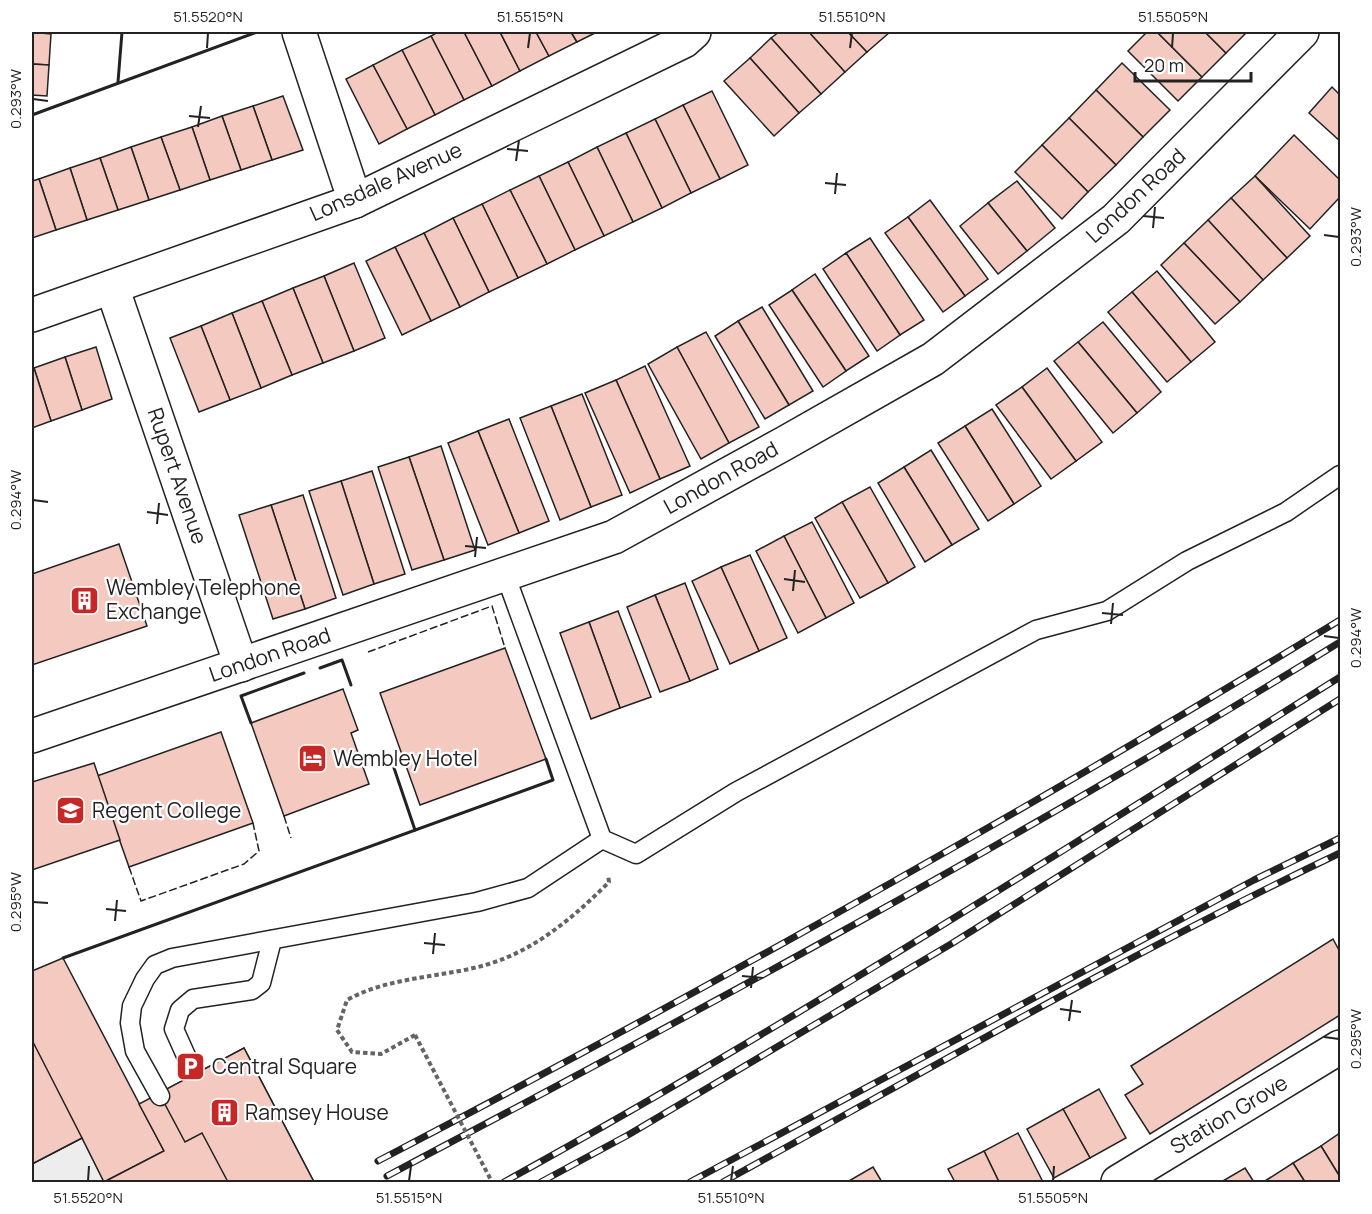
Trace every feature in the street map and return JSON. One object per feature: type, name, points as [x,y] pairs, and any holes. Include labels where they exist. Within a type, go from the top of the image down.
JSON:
[{"type":"street","points":[[299,32],[355,201]]},
{"type":"street","name":"Lonsdale Avenue","points":[[32,315],[355,201],[684,40],[694,32]]},
{"type":"street","name":"London Road","points":[[32,736],[614,537],[933,359],[1116,219],[1302,32]]},
{"type":"street","name":"Rupert Avenue","points":[[112,287],[241,665]]},
{"type":"street","name":"Station Grove","points":[[1118,1182],[1341,1047]]},
{"type":"lane","points":[[504,574],[602,839],[636,854],[736,792],[1036,630],[1107,610],[1187,561],[1286,512],[1341,475]]},
{"type":"lane","points":[[160,1096],[135,1051],[131,1039],[132,1006],[155,965],[172,958],[477,902],[528,888],[602,839]]},
{"type":"lane","points":[[192,1067],[174,1029],[180,1010],[194,999],[252,990],[261,983],[272,940]]},
{"type":"path","points":[[492,1182],[415,1035],[381,1054],[352,1052],[337,1030],[347,1000],[368,988],[490,964],[550,935],[609,882],[602,839]]},
{"type":"shaded area","points":[[82,1138],[104,1182],[32,1182],[32,1164]]},
{"type":"building","points":[[32,32],[51,34],[49,65],[32,64]]},
{"type":"building","points":[[438,32],[464,32],[492,86],[464,100],[431,36]]},
{"type":"building","points":[[464,32],[500,32],[520,71],[492,86]]},
{"type":"building","points":[[500,32],[536,32],[549,56],[520,71]]},
{"type":"building","points":[[536,32],[571,32],[577,42],[549,56]]},
{"type":"building","points":[[571,32],[597,32],[577,42]]},
{"type":"building","points":[[779,32],[809,32],[845,72],[821,94],[771,38]]},
{"type":"building","points":[[809,32],[848,32],[867,52],[845,72]]},
{"type":"building","points":[[848,32],[890,32],[867,52]]},
{"type":"building","points":[[1147,32],[1157,32],[1202,77],[1178,101],[1128,51]]},
{"type":"building","points":[[1157,32],[1205,32],[1226,53],[1202,77]]},
{"type":"building","points":[[1205,32],[1247,32],[1226,53]]},
{"type":"building","points":[[431,36],[464,100],[435,115],[402,50]]},
{"type":"building","points":[[771,38],[821,94],[799,113],[750,58]]},
{"type":"building","points":[[402,50],[435,115],[407,129],[373,65]]},
{"type":"building","points":[[750,58],[799,113],[774,136],[724,81]]},
{"type":"building","points":[[1122,63],[1170,110],[1143,137],[1096,90]]},
{"type":"building","points":[[32,64],[49,65],[47,96],[32,95]]},
{"type":"building","points":[[373,65],[407,129],[379,144],[346,79]]},
{"type":"building","points":[[1332,87],[1340,95],[1340,141],[1309,113]]},
{"type":"building","points":[[1096,90],[1143,137],[1116,165],[1069,118]]},
{"type":"building","points":[[712,91],[748,165],[720,179],[683,105]]},
{"type":"building","points":[[283,96],[303,150],[272,160],[253,106]]},
{"type":"building","points":[[683,105],[720,179],[691,193],[655,119]]},
{"type":"building","points":[[253,106],[272,160],[241,170],[222,116]]},
{"type":"building","points":[[222,116],[241,170],[210,180],[192,127]]},
{"type":"building","points":[[1069,118],[1116,165],[1088,192],[1042,145]]},
{"type":"building","points":[[655,119],[691,193],[662,208],[626,133]]},
{"type":"building","points":[[192,127],[210,180],[180,190],[161,137]]},
{"type":"building","points":[[626,133],[662,208],[633,222],[597,147]]},
{"type":"building","points":[[1294,135],[1340,180],[1340,197],[1310,229],[1255,176]]},
{"type":"building","points":[[161,137],[180,190],[149,200],[131,147]]},
{"type":"building","points":[[1042,145],[1088,192],[1062,219],[1015,172]]},
{"type":"building","points":[[131,147],[149,200],[118,210],[100,158]]},
{"type":"building","points":[[597,147],[633,222],[604,236],[568,162]]},
{"type":"building","points":[[100,158],[118,210],[87,220],[70,168]]},
{"type":"building","points":[[568,162],[604,236],[575,250],[539,176]]},
{"type":"building","points":[[70,168],[87,220],[56,230],[39,179]]},
{"type":"building","points":[[539,176],[575,250],[547,264],[510,190]]},
{"type":"building","points":[[1255,176],[1310,236],[1287,258],[1231,198]]},
{"type":"building","points":[[39,179],[56,230],[32,238],[32,181]]},
{"type":"building","points":[[1017,181],[1055,228],[1027,251],[988,203]]},
{"type":"building","points":[[510,190],[547,264],[518,278],[482,204]]},
{"type":"building","points":[[1231,198],[1287,258],[1263,280],[1208,220]]},
{"type":"building","points":[[930,200],[988,279],[965,296],[908,217]]},
{"type":"building","points":[[988,203],[1027,251],[998,274],[960,226]]},
{"type":"building","points":[[482,204],[518,278],[489,292],[453,218]]},
{"type":"building","points":[[908,217],[965,296],[943,312],[885,233]]},
{"type":"building","points":[[453,218],[489,292],[460,307],[424,233]]},
{"type":"building","points":[[1208,220],[1263,280],[1240,302],[1184,243]]},
{"type":"building","points":[[424,233],[460,307],[431,321],[395,247]]},
{"type":"building","points":[[870,238],[924,320],[900,335],[846,253]]},
{"type":"building","points":[[1184,243],[1240,302],[1215,324],[1161,265]]},
{"type":"building","points":[[395,247],[431,321],[402,335],[366,261]]},
{"type":"building","points":[[846,253],[900,335],[877,351],[823,269]]},
{"type":"building","points":[[354,263],[385,338],[354,351],[324,276]]},
{"type":"building","points":[[1157,271],[1215,342],[1191,362],[1132,292]]},
{"type":"building","points":[[815,274],[869,356],[846,371],[792,290]]},
{"type":"building","points":[[324,276],[354,351],[323,363],[293,288]]},
{"type":"building","points":[[293,288],[323,363],[292,375],[262,301]]},
{"type":"building","points":[[792,290],[846,371],[823,387],[769,305]]},
{"type":"building","points":[[1132,292],[1191,362],[1167,382],[1108,312]]},
{"type":"building","points":[[262,301],[292,375],[261,388],[232,313]]},
{"type":"building","points":[[762,307],[813,391],[789,405],[738,321]]},
{"type":"building","points":[[232,313],[261,388],[230,400],[201,326]]},
{"type":"building","points":[[738,321],[789,405],[765,419],[715,336]]},
{"type":"building","points":[[1103,322],[1161,392],[1137,413],[1078,342]]},
{"type":"building","points":[[201,326],[230,400],[199,412],[170,338]]},
{"type":"building","points":[[706,332],[759,427],[729,443],[677,347]]},
{"type":"building","points":[[1078,342],[1137,413],[1113,433],[1054,361]]},
{"type":"building","points":[[96,347],[112,399],[82,410],[65,357]]},
{"type":"building","points":[[677,347],[729,443],[701,459],[648,364]]},
{"type":"building","points":[[65,357],[82,410],[51,421],[34,368]]},
{"type":"building","points":[[645,366],[690,466],[660,479],[616,380]]},
{"type":"building","points":[[34,368],[51,421],[32,428],[32,369]]},
{"type":"building","points":[[1047,368],[1102,442],[1076,461],[1022,387]]},
{"type":"building","points":[[616,380],[660,479],[630,493],[585,393]]},
{"type":"building","points":[[1022,387],[1076,461],[1051,479],[996,405]]},
{"type":"building","points":[[582,394],[622,495],[591,507],[551,406]]},
{"type":"building","points":[[551,406],[591,507],[560,520],[520,418]]},
{"type":"building","points":[[992,409],[1041,486],[1014,504],[965,426]]},
{"type":"building","points":[[509,419],[549,521],[519,533],[478,431]]},
{"type":"building","points":[[965,426],[1014,504],[988,521],[938,443]]},
{"type":"building","points":[[478,431],[519,533],[488,545],[448,443]]},
{"type":"building","points":[[441,446],[475,550],[444,560],[409,457]]},
{"type":"building","points":[[931,450],[979,529],[952,545],[904,467]]},
{"type":"building","points":[[409,457],[444,560],[412,570],[378,467]]},
{"type":"building","points":[[904,467],[952,545],[925,562],[878,483]]},
{"type":"building","points":[[372,471],[405,574],[374,584],[341,481]]},
{"type":"building","points":[[341,481],[374,584],[343,595],[309,491]]},
{"type":"building","points":[[870,487],[915,567],[888,583],[842,502]]},
{"type":"building","points":[[303,495],[336,598],[305,609],[271,505]]},
{"type":"building","points":[[842,502],[888,583],[860,598],[815,518]]},
{"type":"building","points":[[271,505],[305,609],[273,619],[239,515]]},
{"type":"building","points":[[812,522],[854,603],[826,618],[784,536]]},
{"type":"building","points":[[784,536],[826,618],[798,633],[756,551]]},
{"type":"building","name":"Wembley Telephone Exchange","points":[[119,544],[147,626],[32,665],[32,574]]},
{"type":"building","points":[[750,555],[787,638],[759,651],[721,567]]},
{"type":"building","points":[[721,567],[759,651],[730,664],[692,581]]},
{"type":"building","points":[[685,583],[718,669],[690,681],[655,595]]},
{"type":"building","points":[[655,595],[690,681],[660,692],[627,607]]},
{"type":"building","points":[[618,611],[651,697],[620,708],[589,622]]},
{"type":"building","points":[[589,622],[620,708],[591,719],[560,633]]},
{"type":"building","points":[[505,648],[546,759],[420,805],[380,693]]},
{"type":"building","name":"Wembley Hotel","points":[[343,689],[358,730],[351,733],[369,784],[284,816],[251,723]]},
{"type":"building","points":[[221,732],[253,823],[129,867],[97,776]]},
{"type":"building","name":"Regent College","points":[[94,763],[120,840],[32,870],[32,782]]},
{"type":"building","points":[[1333,939],[1340,952],[1340,1015],[1150,1134],[1125,1095],[1143,1084],[1131,1066]]},
{"type":"building","points":[[63,958],[164,1151],[104,1182],[82,1138],[32,1164],[32,971]]},
{"type":"building","points":[[32,1040],[82,1138],[32,1164]]},
{"type":"building","name":"Ramsey House","points":[[244,1048],[314,1182],[104,1182],[164,1151],[139,1104]]},
{"type":"building","name":"Ramsey House","points":[[244,1048],[314,1182],[228,1182],[202,1133],[185,1142],[159,1093]]},
{"type":"building","points":[[1099,1089],[1126,1138],[1090,1158],[1063,1109]]},
{"type":"building","points":[[1063,1109],[1090,1158],[1054,1178],[1027,1129]]},
{"type":"building","points":[[1018,1133],[1043,1182],[999,1182],[984,1151]]},
{"type":"building","points":[[1340,1133],[1340,1177],[1321,1146]]},
{"type":"building","points":[[1321,1146],[1340,1177],[1340,1182],[1305,1182],[1293,1163]]},
{"type":"building","points":[[984,1151],[999,1182],[955,1182],[948,1169]]},
{"type":"building","points":[[1293,1163],[1305,1182],[1265,1181]]},
{"type":"building","points":[[873,1167],[882,1182],[847,1182]]},
{"type":"building","points":[[1245,1168],[1254,1182],[1221,1182]]},
{"type":"railway","points":[[378,1161],[622,1032],[864,898],[1103,761],[1340,620]]},
{"type":"railway","points":[[387,1176],[868,917],[1106,782],[1340,642]]},
{"type":"railway","points":[[504,1182],[821,999],[1340,677]]},
{"type":"railway","points":[[541,1182],[628,1135],[951,944],[1340,699]]},
{"type":"railway","points":[[690,1182],[1254,880],[1340,838]]},
{"type":"railway","points":[[723,1182],[1107,972],[1340,853]]},
{"type":"fence","points":[[368,652],[492,606],[505,648]]},
{"type":"fence","points":[[284,816],[291,838]]},
{"type":"fence","points":[[129,867],[141,901],[244,864],[259,851],[253,823]]},
{"type":"wall","points":[[118,82],[122,32]]},
{"type":"wall","points":[[32,115],[257,32]]},
{"type":"wall","points":[[320,668],[342,660],[351,685]]},
{"type":"wall","points":[[251,723],[241,696],[304,673]]},
{"type":"wall","points":[[63,958],[553,780],[546,759]]},
{"type":"wall","points":[[394,768],[415,830]]},
{"type":"place","name":"Wembley Telephone Exchange","points":[[85,600]]},
{"type":"place","name":"Wembley Hotel","points":[[312,759]]},
{"type":"place","name":"Regent College","points":[[71,811]]},
{"type":"place","name":"Central Square","points":[[191,1067]]},
{"type":"place","name":"Ramsey House","points":[[224,1113]]}]
